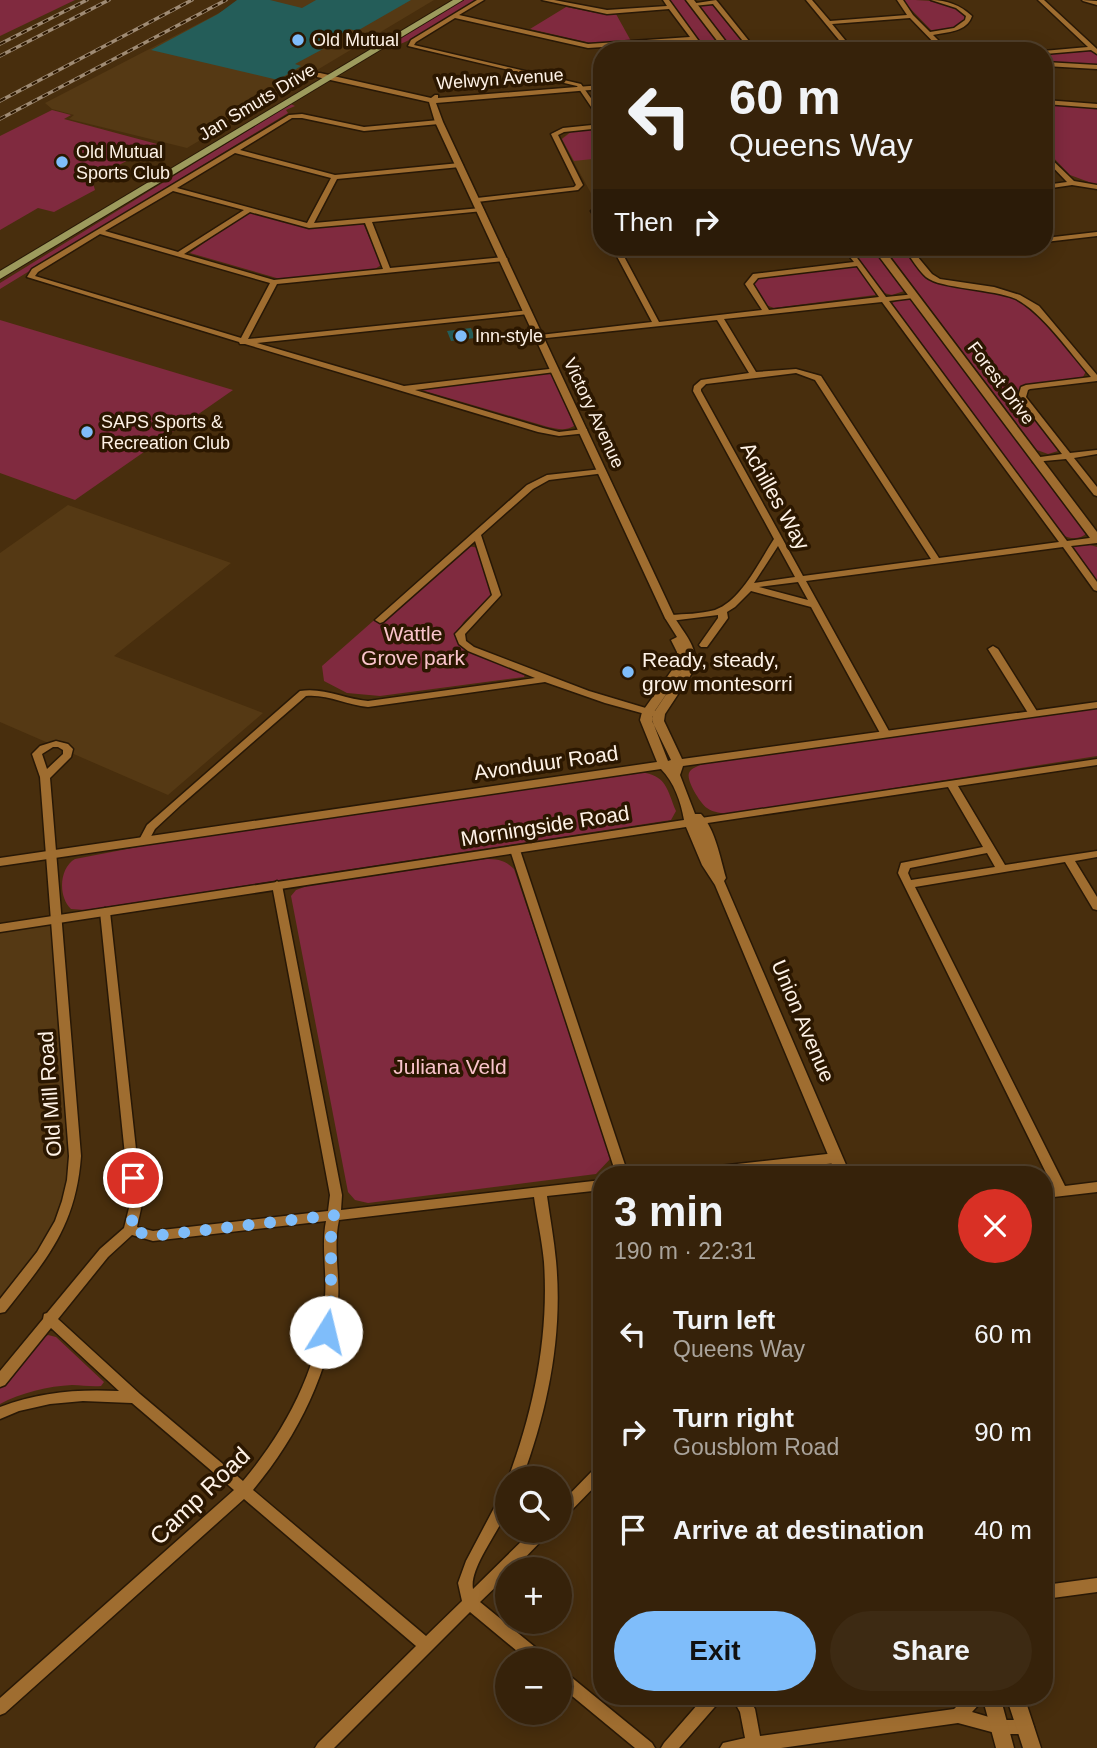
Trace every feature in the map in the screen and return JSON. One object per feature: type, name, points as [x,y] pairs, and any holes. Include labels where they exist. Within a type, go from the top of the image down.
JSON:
[{"type":"main road","name":"Jan Smuts Drive","points":[[0,276],[328,75],[444,0]]},
{"type":"main road","name":"Jan Smuts Drive","points":[[0,266],[459,0]]},
{"type":"main road","points":[[692,2],[722,42]]},
{"type":"main road","name":"Forest Drive","points":[[884,256],[1097,540]]},
{"type":"main road","points":[[1078,515],[1097,523]]},
{"type":"street","points":[[481,0],[410,44],[416,48],[581,87],[593,105]]},
{"type":"street","points":[[545,0],[607,12],[671,7]]},
{"type":"street","points":[[666,0],[697,42]]},
{"type":"street","points":[[808,0],[844,42]]},
{"type":"street","points":[[900,0],[911,16],[938,42]]},
{"type":"street","points":[[930,34],[956,29],[968,21],[969,16],[958,7],[934,0]]},
{"type":"street","points":[[1041,0],[1095,50]]},
{"type":"street","points":[[1085,0],[1097,3]]},
{"type":"street","points":[[692,2],[714,1],[747,42]]},
{"type":"street","points":[[454,16],[593,46]]},
{"type":"street","points":[[829,23],[911,16]]},
{"type":"street","points":[[641,42],[694,38]]},
{"type":"street","points":[[1053,52],[1095,50]]},
{"type":"street","points":[[1053,64],[1097,67]]},
{"type":"street","name":"Welwyn Avenue","points":[[328,75],[434,102],[593,86]]},
{"type":"street","name":"Welwyn Avenue","points":[[450,101],[581,87]]},
{"type":"street","points":[[434,102],[450,101]]},
{"type":"street","name":"Victory Avenue","points":[[434,102],[439,122],[673,624],[682,663],[653,713]]},
{"type":"street","points":[[1053,103],[1097,106]]},
{"type":"street","points":[[439,122],[364,129],[302,116],[286,118],[31,274],[37,280],[550,432],[584,431]]},
{"type":"street","points":[[477,200],[576,189],[580,185],[554,134],[563,130],[593,128]]},
{"type":"street","points":[[233,150],[335,177],[460,165]]},
{"type":"street","points":[[1053,163],[1072,183]]},
{"type":"street","points":[[309,226],[335,177]]},
{"type":"street","points":[[1053,186],[1072,183],[1097,187]]},
{"type":"street","points":[[171,188],[309,226],[481,210]]},
{"type":"street","points":[[181,253],[247,211]]},
{"type":"street","points":[[368,221],[387,270]]},
{"type":"street","points":[[100,232],[181,253],[274,282],[503,258]]},
{"type":"street","points":[[1053,239],[1097,234]]},
{"type":"street","points":[[620,256],[657,324]]},
{"type":"street","points":[[853,256],[1097,589]]},
{"type":"street","points":[[914,256],[929,276],[938,281],[991,289],[1026,301],[1036,308],[1096,379]]},
{"type":"street","points":[[766,312],[749,284],[756,276],[859,264]]},
{"type":"street","points":[[243,342],[274,282]]},
{"type":"street","points":[[540,337],[913,296]]},
{"type":"street","points":[[243,342],[528,312]]},
{"type":"street","points":[[719,317],[754,376],[796,371],[818,378],[936,561]]},
{"type":"street","points":[[403,389],[555,370]]},
{"type":"street","name":"Achilles Way","points":[[754,376],[704,382],[697,391],[885,733]]},
{"type":"street","points":[[1096,379],[1024,389],[1022,397],[1097,493]]},
{"type":"street","points":[[1037,460],[1097,452]]},
{"type":"street","points":[[380,620],[538,482],[602,471]]},
{"type":"street","points":[[477,535],[497,595],[460,634],[462,642],[471,649],[545,679],[619,705],[653,713]]},
{"type":"street","points":[[673,624],[722,611],[733,604],[779,538]]},
{"type":"street","points":[[747,587],[1097,540]]},
{"type":"street","points":[[747,587],[815,605]]},
{"type":"street","points":[[704,645],[723,618],[722,611]]},
{"type":"street","points":[[993,649],[1032,713]]},
{"type":"street","points":[[144,840],[157,822],[303,694],[318,692],[342,702],[368,704],[545,679]]},
{"type":"street","name":"Avonduur Road","points":[[0,862],[664,765],[676,769],[885,733],[1097,705]]},
{"type":"street","points":[[653,713],[649,731],[664,765]]},
{"type":"street","points":[[653,713],[676,769]]},
{"type":"street","name":"Morningside Road","points":[[0,928],[1097,762]]},
{"type":"street","name":"Union Avenue","points":[[676,769],[708,865],[721,885],[840,1166]]},
{"type":"street","name":"Old Mill Road","points":[[0,1308],[54,1238],[68,1208],[74,1182],[75,1156],[45,777]]},
{"type":"street","points":[[952,785],[1001,868]]},
{"type":"street","points":[[989,849],[905,865],[902,873],[1049,1166]]},
{"type":"street","points":[[515,850],[619,1166]]},
{"type":"street","points":[[908,884],[1097,854]]},
{"type":"street","points":[[1068,858],[1097,906]]},
{"type":"street","name":"Camp Road","points":[[0,1709],[245,1489],[268,1463],[289,1431],[316,1364],[331,1302],[331,1228],[336,1195],[277,885]]},
{"type":"street","points":[[0,1381],[104,1253],[130,1230],[136,1203],[106,912]]},
{"type":"street","points":[[764,1166],[836,1158]]},
{"type":"street","points":[[1053,1175],[1061,1191]]},
{"type":"street","points":[[130,1230],[153,1236],[593,1186]]},
{"type":"street","points":[[1053,1192],[1097,1187]]},
{"type":"street","points":[[519,1466],[543,1381],[550,1335],[550,1262],[540,1193]]},
{"type":"street","points":[[49,1318],[135,1398],[426,1646]]},
{"type":"street","points":[[0,1413],[52,1396],[87,1394],[135,1398]]},
{"type":"street","points":[[572,1501],[593,1479]]},
{"type":"street","points":[[495,1520],[467,1574],[465,1583],[469,1602],[525,1648]]},
{"type":"street","points":[[323,1748],[530,1543]]},
{"type":"street","points":[[1053,1591],[1097,1584]]},
{"type":"street","points":[[572,1687],[593,1704]]},
{"type":"street","points":[[594,1705],[646,1748]]},
{"type":"street","points":[[669,1748],[707,1705]]},
{"type":"street","points":[[744,1705],[755,1746]]},
{"type":"street","points":[[958,1716],[968,1705]]},
{"type":"street","points":[[993,1705],[1005,1748]]},
{"type":"street","points":[[1018,1705],[1032,1748]]},
{"type":"street","points":[[728,1748],[958,1716],[999,1727],[1026,1727]]},
{"type":"shaded area","points":[[244,0],[434,0],[187,148],[69,119],[74,115],[52,109],[45,103]]},
{"type":"shaded area","points":[[593,130],[593,197],[561,139],[570,132]]},
{"type":"shaded area","points":[[68,505],[231,563],[114,656],[263,713],[168,795],[0,722],[0,553]]},
{"type":"shaded area","points":[[55,919],[75,1155],[68,1208],[0,1308],[0,928]]},
{"type":"green space","points":[[0,0],[75,0],[0,36]]},
{"type":"green space","points":[[463,0],[477,0],[403,43],[385,48]]},
{"type":"green space","points":[[670,0],[687,0],[718,42],[700,42]]},
{"type":"green space","points":[[902,0],[944,4],[966,16],[966,20],[953,28],[932,31]]},
{"type":"green space","points":[[715,5],[744,42],[727,42],[700,6]]},
{"type":"green space","points":[[566,7],[616,14],[631,41],[591,43],[530,29]]},
{"type":"green space","points":[[1086,49],[1097,54],[1097,65],[1053,62],[1053,52]]},
{"type":"green space","points":[[1053,103],[1097,106],[1097,185],[1070,175],[1053,157]]},
{"type":"green space","points":[[291,104],[295,106],[286,110],[288,113],[0,289],[0,283]]},
{"type":"green space","name":"Old Mutual Sports Club","points":[[52,110],[71,115],[64,119],[157,144],[92,180],[95,190],[54,212],[38,208],[0,230],[0,136]]},
{"type":"green space","points":[[593,130],[593,159],[574,161],[562,139],[571,132]]},
{"type":"green space","points":[[255,213],[302,226],[363,223],[381,265],[375,269],[280,279],[190,253],[244,214]]},
{"type":"green space","points":[[857,256],[878,256],[904,291],[892,295],[884,293]]},
{"type":"green space","points":[[891,256],[911,256],[931,279],[1012,295],[1037,311],[1086,371],[1083,377],[1032,384],[1019,391],[1021,398],[1058,451],[1048,454],[1037,450]]},
{"type":"green space","points":[[853,265],[858,267],[877,292],[875,295],[774,308],[766,305],[751,280]]},
{"type":"green space","points":[[904,298],[913,301],[1087,533],[1075,538],[1062,535],[892,303]]},
{"type":"green space","name":"SAPS Sports & Recreation Club","points":[[0,320],[233,390],[75,500],[0,473]]},
{"type":"green space","points":[[546,372],[554,376],[574,426],[564,429],[548,427],[418,389]]},
{"type":"green space","name":"Wattle Grove park","points":[[468,546],[479,548],[492,593],[482,606],[464,621],[459,634],[461,643],[526,672],[524,677],[380,696],[347,693],[324,681],[322,666],[422,578],[431,578]]},
{"type":"green space","points":[[1074,546],[1097,547],[1097,582],[1073,549]]},
{"type":"green space","points":[[1097,709],[1097,756],[729,814],[712,811],[704,806],[689,777],[691,770],[703,764],[985,721]]},
{"type":"green space","points":[[640,772],[656,776],[665,785],[676,811],[671,820],[85,910],[71,909],[62,890],[63,876],[75,859],[174,840]]},
{"type":"green space","name":"Juliana Veld","points":[[485,859],[501,861],[514,869],[612,1157],[604,1166],[593,1166],[593,1174],[368,1203],[355,1200],[348,1192],[291,896],[296,890],[307,886]]},
{"type":"green space","points":[[48,1335],[56,1337],[104,1382],[101,1386],[72,1385],[44,1389],[0,1404],[0,1387],[36,1342]]},
{"type":"building","name":"Old Mutual","points":[[237,0],[270,0],[302,8],[316,0],[411,0],[357,31],[349,29],[318,48],[323,49],[295,64],[301,66],[278,80],[151,50],[218,14]]},
{"type":"building","name":"Inn-style","points":[[471,328],[475,338],[451,341],[447,331]]},
{"type":"railway","points":[[0,44],[87,0]]},
{"type":"railway","points":[[0,56],[109,0]]},
{"type":"railway","points":[[0,101],[192,0]]},
{"type":"railway","points":[[0,119],[226,0]]},
{"type":"place","name":"Old Mutual","points":[[298,40]]},
{"type":"place","name":"Old Mutual Sports Club","points":[[62,162]]},
{"type":"place","name":"Inn-style","points":[[461,336]]},
{"type":"place","name":"SAPS Sports & Recreation Club","points":[[87,432]]},
{"type":"place","name":"Ready, steady, grow montesorri","points":[[628,672]]},
{"type":"route","points":[[133,1178],[136,1203],[130,1230],[140,1235],[153,1236],[334,1215],[331,1228],[333,1273],[326,1332]]}]
